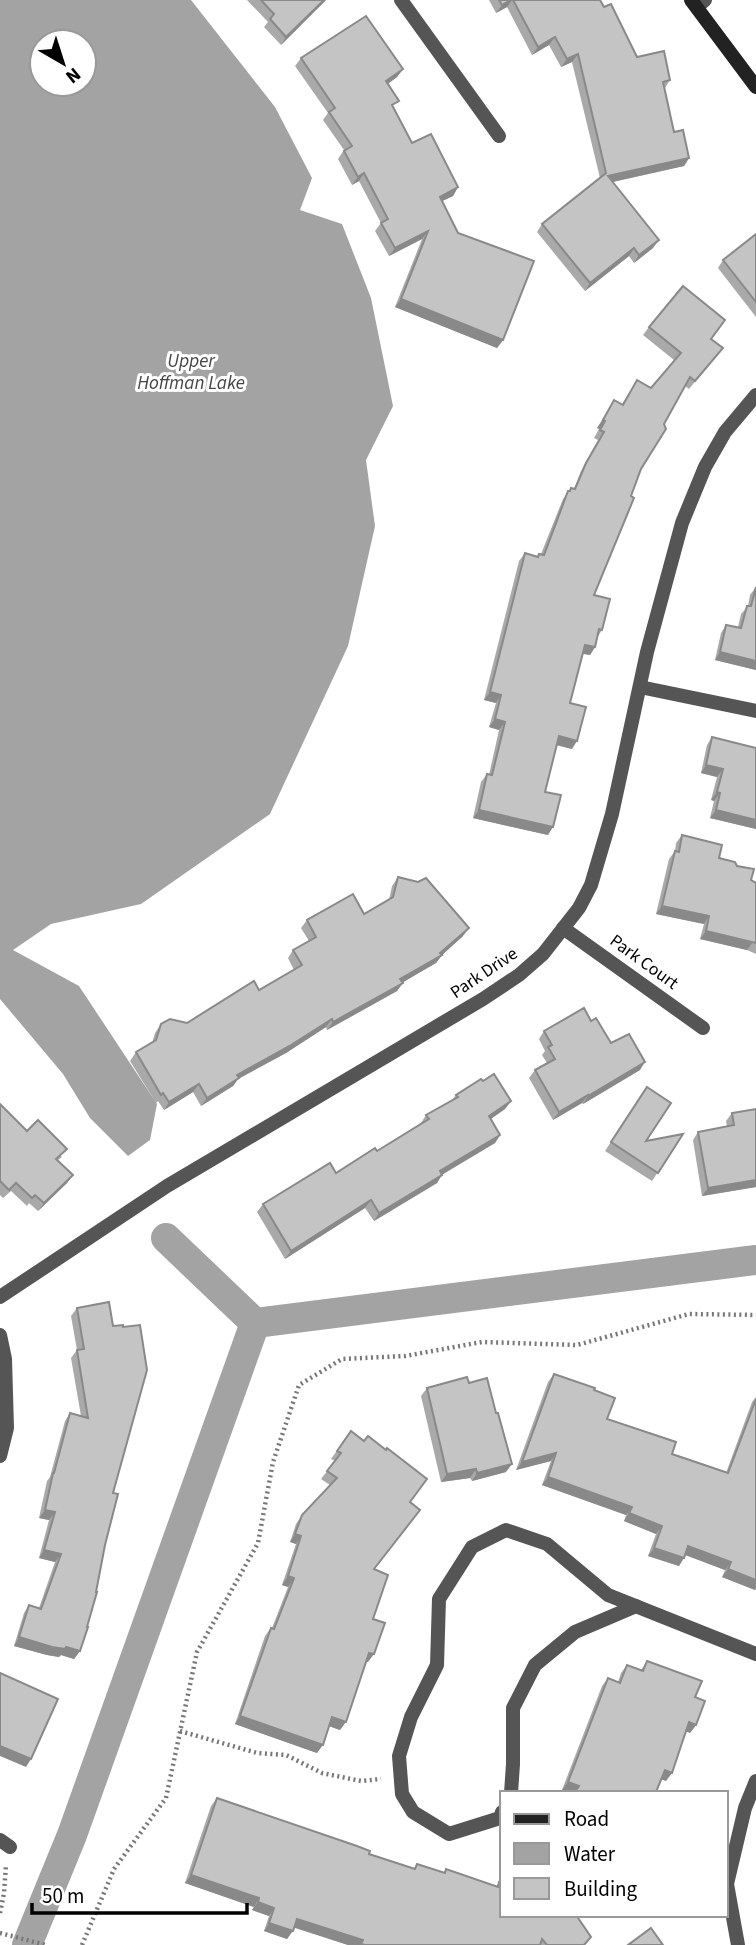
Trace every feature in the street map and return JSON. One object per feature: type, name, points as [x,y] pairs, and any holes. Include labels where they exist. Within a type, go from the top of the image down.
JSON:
[{"type":"street","points":[[401,0],[499,136]]},
{"type":"street","points":[[698,2],[756,87]]},
{"type":"street","name":"Park Drive","points":[[0,1297],[167,1186],[483,999],[519,975],[543,954],[579,908],[592,885],[612,814],[647,653],[687,511],[705,467],[725,432],[756,395]]},
{"type":"street","points":[[640,687],[756,711]]},
{"type":"street","name":"Park Court","points":[[563,928],[703,1028]]},
{"type":"street","points":[[0,1335],[5,1359],[7,1427],[0,1456]]},
{"type":"street","points":[[500,1816],[449,1834],[413,1811],[402,1794],[399,1756],[411,1717],[437,1665],[439,1599],[472,1547],[506,1530],[547,1544],[608,1595],[756,1654]]},
{"type":"street","points":[[511,1791],[513,1708],[535,1665],[575,1632],[636,1606]]},
{"type":"street","points":[[728,1880],[744,1808],[756,1781]]},
{"type":"street","points":[[728,1890],[738,1945]]},
{"type":"path","points":[[82,1945],[114,1869],[166,1798],[197,1652],[258,1543],[273,1462],[299,1385],[342,1359],[405,1356],[482,1342],[577,1345],[690,1314],[756,1315]]},
{"type":"path","points":[[180,1731],[257,1753],[286,1755],[322,1773],[361,1782],[401,1776]]},
{"type":"path","points":[[0,1913],[5,1844]]},
{"type":"path","points":[[0,1933],[46,1945]]},
{"type":"water","name":"Upper Hoffman Lake","points":[[0,0],[191,0],[275,107],[312,178],[300,210],[342,224],[371,298],[393,406],[366,460],[375,526],[348,646],[270,814],[141,904],[51,924],[13,950],[79,986],[157,1104],[150,1140],[128,1156],[90,1118],[63,1074],[0,999]]},
{"type":"building","points":[[261,0],[324,0],[286,37],[270,19],[274,14]]},
{"type":"building","points":[[513,0],[600,0],[604,7],[611,4],[637,57],[664,51],[670,80],[663,82],[674,132],[683,130],[689,158],[608,176],[659,240],[639,255],[634,248],[590,283],[542,224],[606,173],[578,54],[567,59],[555,37],[538,47]]},
{"type":"building","points":[[366,16],[403,69],[386,81],[399,101],[392,105],[412,143],[431,134],[458,187],[440,197],[458,233],[534,261],[503,340],[401,299],[428,231],[395,248],[381,223],[388,219],[364,173],[358,177],[344,151],[352,146],[329,112],[335,108],[301,58]]},
{"type":"building","points":[[756,234],[756,302],[723,260]]},
{"type":"building","points":[[683,286],[725,320],[711,339],[723,348],[695,381],[690,377],[664,424],[666,429],[641,469],[631,496],[634,498],[594,595],[610,599],[595,647],[585,645],[570,703],[586,707],[577,741],[559,736],[545,792],[561,795],[553,827],[479,810],[487,774],[492,775],[505,722],[495,719],[501,695],[490,692],[525,553],[538,557],[539,554],[544,555],[568,491],[575,489],[604,432],[600,430],[605,421],[603,420],[614,400],[623,405],[637,380],[651,388],[681,353],[649,327]]},
{"type":"building","points":[[756,587],[756,661],[720,652],[726,625],[741,628]]},
{"type":"building","points":[[712,737],[756,748],[756,820],[716,810],[723,769],[706,765]]},
{"type":"building","points":[[682,835],[722,845],[719,858],[735,862],[737,866],[754,869],[751,880],[756,883],[756,943],[706,931],[709,916],[662,906],[675,851],[679,852]]},
{"type":"building","points":[[398,877],[418,882],[426,878],[469,928],[440,953],[442,955],[400,979],[403,983],[333,1022],[332,1019],[237,1075],[239,1078],[207,1098],[199,1084],[169,1102],[163,1093],[161,1095],[136,1052],[156,1040],[161,1024],[170,1019],[187,1023],[254,981],[259,990],[302,965],[293,950],[316,937],[307,920],[353,894],[364,914],[393,897]]},
{"type":"building","points":[[584,1008],[591,1021],[596,1018],[611,1043],[629,1034],[645,1062],[559,1112],[535,1070],[555,1059],[548,1047],[552,1045],[544,1031]]},
{"type":"building","points":[[494,1074],[511,1101],[489,1116],[500,1135],[440,1171],[442,1175],[379,1213],[371,1200],[291,1251],[263,1204],[330,1163],[336,1173],[375,1148],[377,1151],[429,1119],[426,1115],[458,1097],[456,1095]]},
{"type":"building","points":[[647,1087],[671,1103],[646,1141],[683,1134],[658,1173],[611,1142]]},
{"type":"building","points":[[0,1104],[27,1131],[38,1120],[67,1149],[56,1159],[73,1175],[44,1203],[35,1195],[32,1198],[16,1183],[9,1190],[0,1181]]},
{"type":"building","points":[[756,1109],[756,1180],[708,1188],[698,1132],[734,1125],[732,1113]]},
{"type":"building","points":[[109,1302],[113,1326],[140,1325],[147,1370],[113,1493],[118,1494],[97,1592],[80,1651],[52,1647],[19,1637],[29,1605],[41,1609],[61,1554],[44,1550],[55,1512],[45,1510],[70,1413],[88,1418],[77,1350],[84,1349],[77,1308]]},
{"type":"building","points":[[554,1374],[615,1398],[607,1419],[676,1442],[672,1454],[728,1473],[756,1399],[756,1580],[728,1569],[731,1562],[688,1546],[684,1558],[654,1548],[662,1526],[629,1513],[632,1507],[548,1477],[556,1453],[522,1462]]},
{"type":"building","points":[[467,1377],[469,1383],[487,1378],[512,1464],[477,1473],[476,1469],[447,1474],[427,1388]]},
{"type":"building","points":[[351,1431],[364,1441],[368,1436],[386,1450],[387,1448],[427,1479],[410,1502],[420,1510],[374,1569],[388,1575],[373,1619],[385,1623],[374,1654],[369,1653],[346,1722],[332,1717],[323,1745],[240,1716],[271,1628],[274,1629],[294,1578],[288,1576],[301,1536],[295,1534],[302,1515],[337,1478],[327,1471],[341,1453],[337,1451]]},
{"type":"building","points":[[647,1661],[702,1681],[695,1697],[705,1701],[696,1725],[689,1722],[672,1773],[665,1770],[656,1791],[575,1791],[579,1786],[568,1782],[608,1678],[620,1683],[627,1665],[643,1671]]},
{"type":"building","points":[[0,1673],[58,1699],[31,1759],[0,1746]]},
{"type":"building","points":[[217,1798],[415,1869],[417,1864],[445,1873],[446,1869],[498,1887],[500,1882],[500,1917],[577,1917],[591,1937],[584,1945],[547,1945],[542,1939],[540,1945],[365,1945],[361,1944],[363,1940],[297,1919],[293,1931],[269,1923],[274,1908],[258,1902],[259,1898],[191,1875]]},
{"type":"building","points":[[651,1928],[663,1945],[628,1945]]},
{"type":"waterway","points":[[166,1238],[255,1323]]},
{"type":"waterway","points":[[255,1323],[756,1260]]},
{"type":"waterway","points":[[27,1945],[72,1835],[255,1323]]}]
